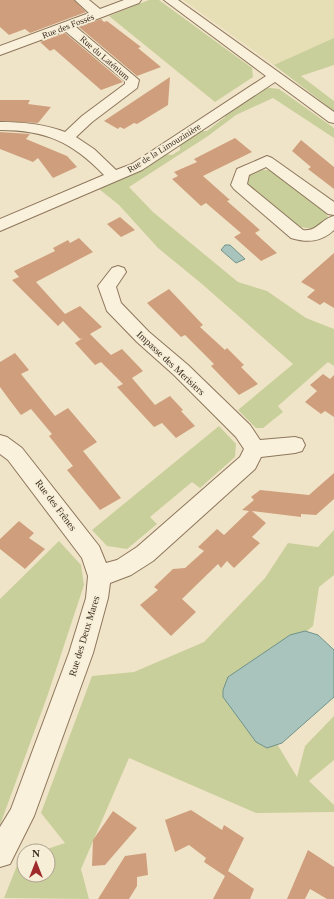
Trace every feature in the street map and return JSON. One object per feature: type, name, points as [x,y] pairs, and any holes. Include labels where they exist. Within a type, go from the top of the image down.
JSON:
[{"type":"street","points":[[81,0],[98,14]]},
{"type":"street","name":"Rue des Fossés","points":[[0,51],[136,0]]},
{"type":"street","points":[[170,0],[334,119]]},
{"type":"street","name":"Rue du Laténium","points":[[67,26],[132,80],[132,85],[87,119],[68,137]]},
{"type":"street","name":"Rue de la Limouzinière","points":[[0,225],[137,167],[225,110],[261,84],[276,76]]},
{"type":"street","points":[[0,126],[40,129],[68,137],[86,150],[114,177]]},
{"type":"street","points":[[334,210],[267,161],[242,172],[239,186],[297,234],[305,237],[315,237],[334,221]]},
{"type":"street","name":"Impasse des Merisiers","points":[[118,272],[107,286],[113,306],[142,338],[181,370],[244,432],[254,449]]},
{"type":"street","name":"Rue des Frênes","points":[[0,443],[15,454],[69,523],[91,553],[99,576]]},
{"type":"street","points":[[99,576],[124,568],[145,554],[248,463],[254,449],[295,445]]},
{"type":"street","name":"Rue des Deux Mares","points":[[0,854],[21,816],[81,653],[97,598],[99,576]]},
{"type":"shaded area","points":[[183,0],[334,0],[334,41],[274,65]]},
{"type":"green space","points":[[149,0],[159,0],[252,68],[253,77],[215,102],[109,16]]},
{"type":"green space","points":[[334,38],[334,65],[301,76],[334,101],[334,111],[274,65]]},
{"type":"green space","points":[[263,87],[279,89],[334,128],[334,138],[273,98],[236,115],[208,136],[129,187],[153,212],[238,282],[267,291],[306,318],[334,329],[334,366],[328,362],[278,406],[283,412],[263,428],[256,428],[238,410],[293,364],[202,284],[158,248],[119,205],[99,189],[124,177],[164,154],[172,155],[180,150],[180,144],[201,131],[207,131],[225,117],[226,114]]},
{"type":"green space","points":[[260,170],[271,170],[324,209],[328,217],[325,224],[314,229],[300,227],[249,188],[246,184],[249,175]]},
{"type":"green space","points":[[219,426],[236,444],[235,457],[200,488],[192,482],[150,517],[157,524],[127,549],[107,546],[92,530]]},
{"type":"green space","points":[[334,530],[334,575],[319,587],[313,626],[235,691],[271,734],[297,777],[305,746],[334,716],[334,760],[309,781],[334,805],[334,812],[256,813],[129,758],[81,869],[89,899],[4,898],[16,868],[16,883],[56,883],[56,846],[65,843],[41,813],[92,676],[134,672],[204,642],[265,578],[288,543],[318,547]]},
{"type":"green space","points":[[59,541],[81,565],[84,585],[47,697],[0,825],[0,599]]},
{"type":"water","points":[[225,245],[230,245],[245,259],[236,263],[221,250]]},
{"type":"water","points":[[305,631],[318,635],[334,650],[334,697],[282,743],[267,748],[256,742],[223,697],[223,690],[228,677],[290,635]]},
{"type":"building","points":[[0,0],[74,0],[86,12],[30,33],[25,29],[9,35],[0,27]]},
{"type":"building","points":[[101,19],[104,22],[107,21],[141,47],[138,48],[161,67],[137,76],[79,27]]},
{"type":"building","points":[[65,33],[123,82],[101,90],[54,49],[50,51],[40,42]]},
{"type":"building","points":[[170,77],[168,105],[137,124],[134,123],[124,129],[120,127],[118,129],[104,121]]},
{"type":"building","points":[[0,100],[30,100],[28,104],[51,107],[38,123],[0,121]]},
{"type":"building","points":[[0,132],[30,134],[26,139],[67,156],[77,167],[53,178],[38,158],[33,162],[0,149]]},
{"type":"building","points":[[235,138],[252,152],[203,176],[230,200],[227,201],[260,230],[255,233],[277,253],[261,261],[234,237],[241,233],[206,203],[201,206],[172,179],[178,176],[174,172],[197,162],[194,159]]},
{"type":"building","points":[[301,140],[334,167],[334,189],[308,169],[311,167],[292,151]]},
{"type":"building","points":[[120,217],[135,230],[121,237],[107,224]]},
{"type":"building","points":[[79,238],[93,252],[36,282],[65,314],[80,306],[102,327],[90,334],[111,355],[122,349],[143,371],[124,383],[132,378],[155,405],[170,396],[183,410],[181,411],[195,426],[176,438],[162,423],[154,427],[117,387],[123,384],[101,362],[95,365],[75,343],[83,338],[80,339],[63,321],[58,326],[12,280],[19,277],[14,271],[55,251],[53,248],[68,240],[70,243]]},
{"type":"building","points":[[334,253],[334,308],[324,302],[320,305],[307,297],[315,290],[301,282]]},
{"type":"building","points":[[169,289],[203,325],[200,327],[225,350],[227,348],[244,365],[241,367],[258,384],[239,395],[211,366],[214,364],[185,335],[181,337],[147,303]]},
{"type":"building","points":[[15,353],[29,370],[21,374],[55,416],[68,408],[97,442],[83,451],[121,498],[100,510],[67,470],[73,466],[49,436],[52,434],[31,409],[21,415],[0,387],[0,362]]},
{"type":"building","points":[[323,374],[330,379],[334,375],[334,417],[325,411],[321,414],[305,402],[317,391],[310,385]]},
{"type":"building","points":[[334,473],[334,499],[316,515],[301,514],[301,517],[252,511],[266,523],[252,537],[260,543],[234,568],[227,561],[221,568],[218,564],[182,599],[196,612],[171,636],[140,605],[158,590],[154,587],[173,569],[185,568],[204,551],[198,547],[217,529],[224,535],[249,511],[242,510],[254,500],[251,497],[260,490],[309,495]]},
{"type":"building","points":[[19,521],[34,533],[29,538],[45,549],[25,569],[0,549],[0,539]]},
{"type":"building","points":[[191,810],[222,830],[224,825],[244,838],[228,871],[254,889],[250,899],[213,899],[225,876],[204,862],[206,858],[189,845],[175,852],[165,820]]},
{"type":"building","points":[[113,811],[137,828],[105,865],[92,866],[93,840]]},
{"type":"building","points":[[308,850],[334,867],[334,899],[327,899],[310,889],[305,899],[287,899]]},
{"type":"building","points":[[146,853],[148,875],[137,877],[137,886],[129,899],[98,899],[125,856]]}]
